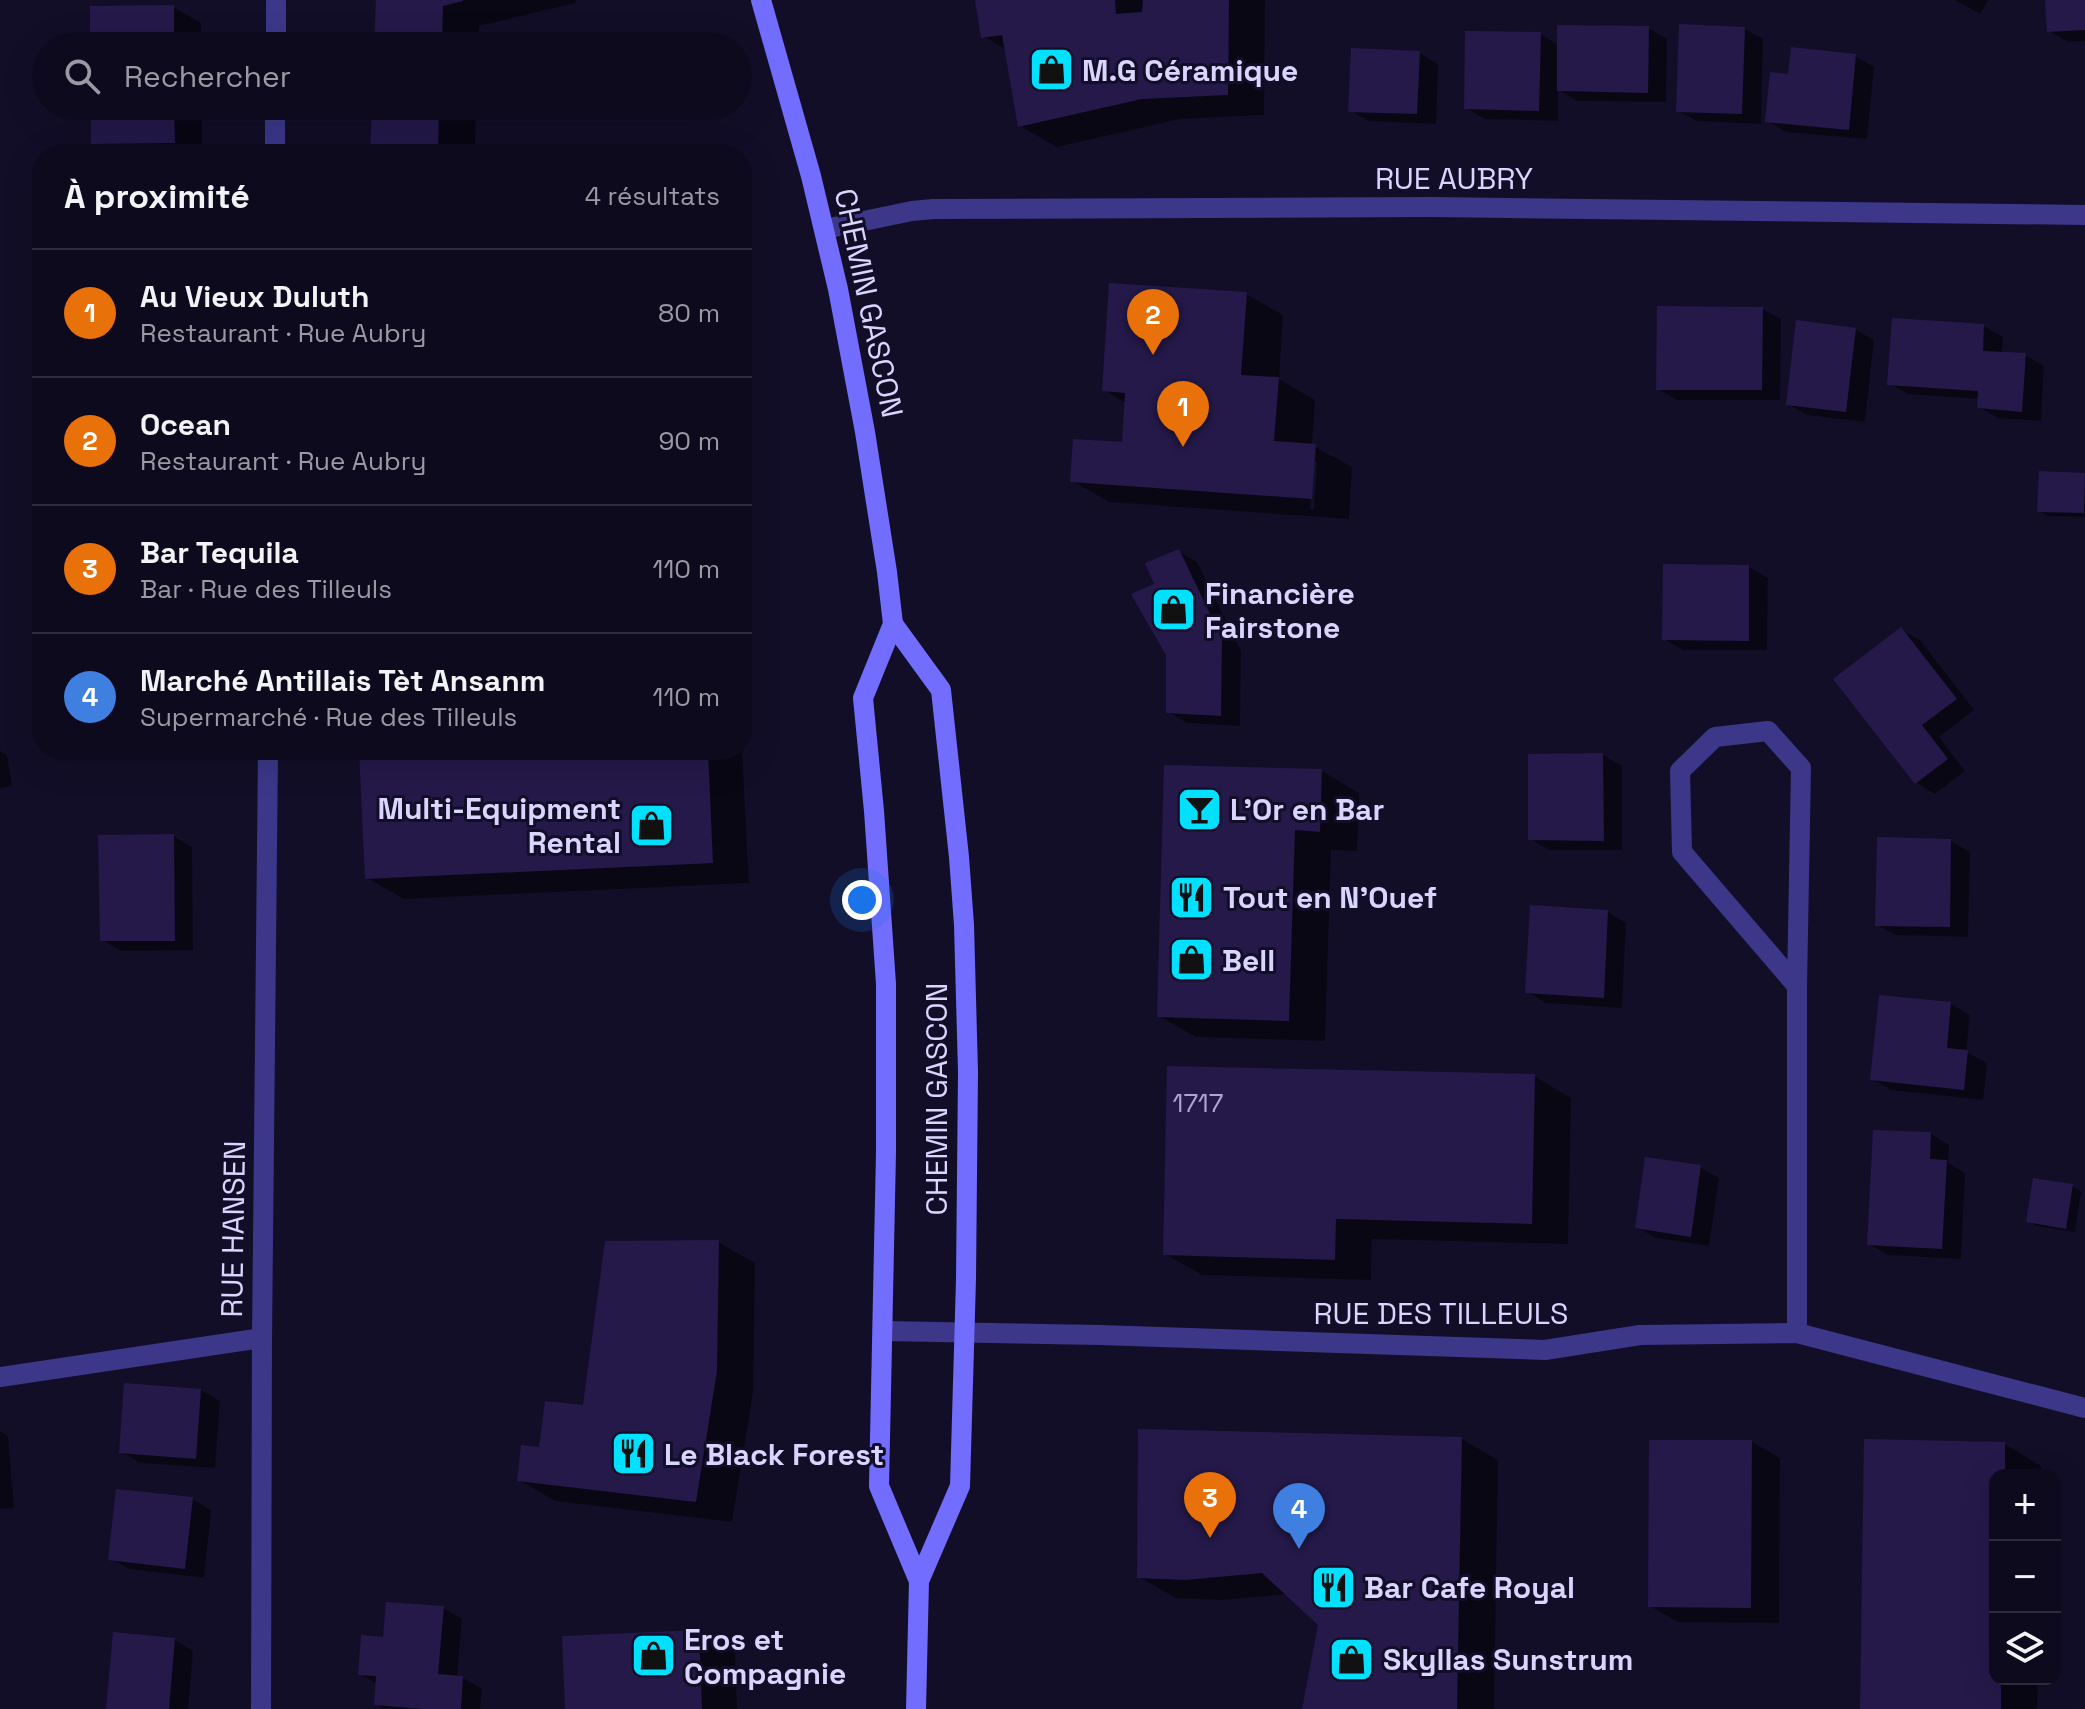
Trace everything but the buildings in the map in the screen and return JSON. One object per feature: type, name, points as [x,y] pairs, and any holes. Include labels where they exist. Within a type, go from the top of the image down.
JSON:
[{"type":"main road","name":"CHEMIN GASCON","points":[[761,0],[825,229],[865,432],[893,624],[863,698],[886,984],[887,1128],[879,1486],[919,1581]]},
{"type":"main road","name":"CHEMIN GASCON","points":[[893,624],[941,690],[964,925],[968,1057],[960,1486],[919,1581],[916,1709]]},
{"type":"street","points":[[276,0],[276,32]]},
{"type":"street","points":[[275,120],[275,144]]},
{"type":"street","name":"RUE AUBRY","points":[[825,229],[933,209],[1447,207],[2085,215]]},
{"type":"street","points":[[1797,986],[1682,852],[1680,771],[1715,737],[1768,731],[1801,768],[1797,986],[1797,1333]]},
{"type":"street","name":"RUE HANSEN","points":[[261,1709],[268,760]]},
{"type":"street","name":"RUE DES TILLEULS","points":[[883,1331],[1545,1350],[1640,1335],[1797,1333],[2085,1408]]},
{"type":"street","points":[[0,1377],[262,1338]]},
{"type":"place","name":"M.G Céramique","points":[[1051,70]]},
{"type":"place","name":"Ocean","points":[[1153,355]]},
{"type":"place","name":"Au Vieux Duluth","points":[[1183,447]]},
{"type":"place","name":"Financière Fairstone","points":[[1174,610]]},
{"type":"place","name":"L'Or en Bar","points":[[1199,809]]},
{"type":"place","name":"Multi-Equipment Rental","points":[[652,825]]},
{"type":"place","name":"Tout en N'Ouef","points":[[1192,897]]},
{"type":"place","name":"Bell","points":[[1191,960]]},
{"type":"place","name":"Le Black Forest","points":[[633,1454]]},
{"type":"place","name":"Bar Tequila","points":[[1210,1538]]},
{"type":"place","name":"Marché Antillais Tèt Ansanm","points":[[1299,1549]]},
{"type":"place","name":"Bar Cafe Royal","points":[[1333,1587]]},
{"type":"place","name":"Eros et Compagnie","points":[[653,1656]]},
{"type":"place","name":"Skyllas Sunstrum","points":[[1352,1659]]}]
